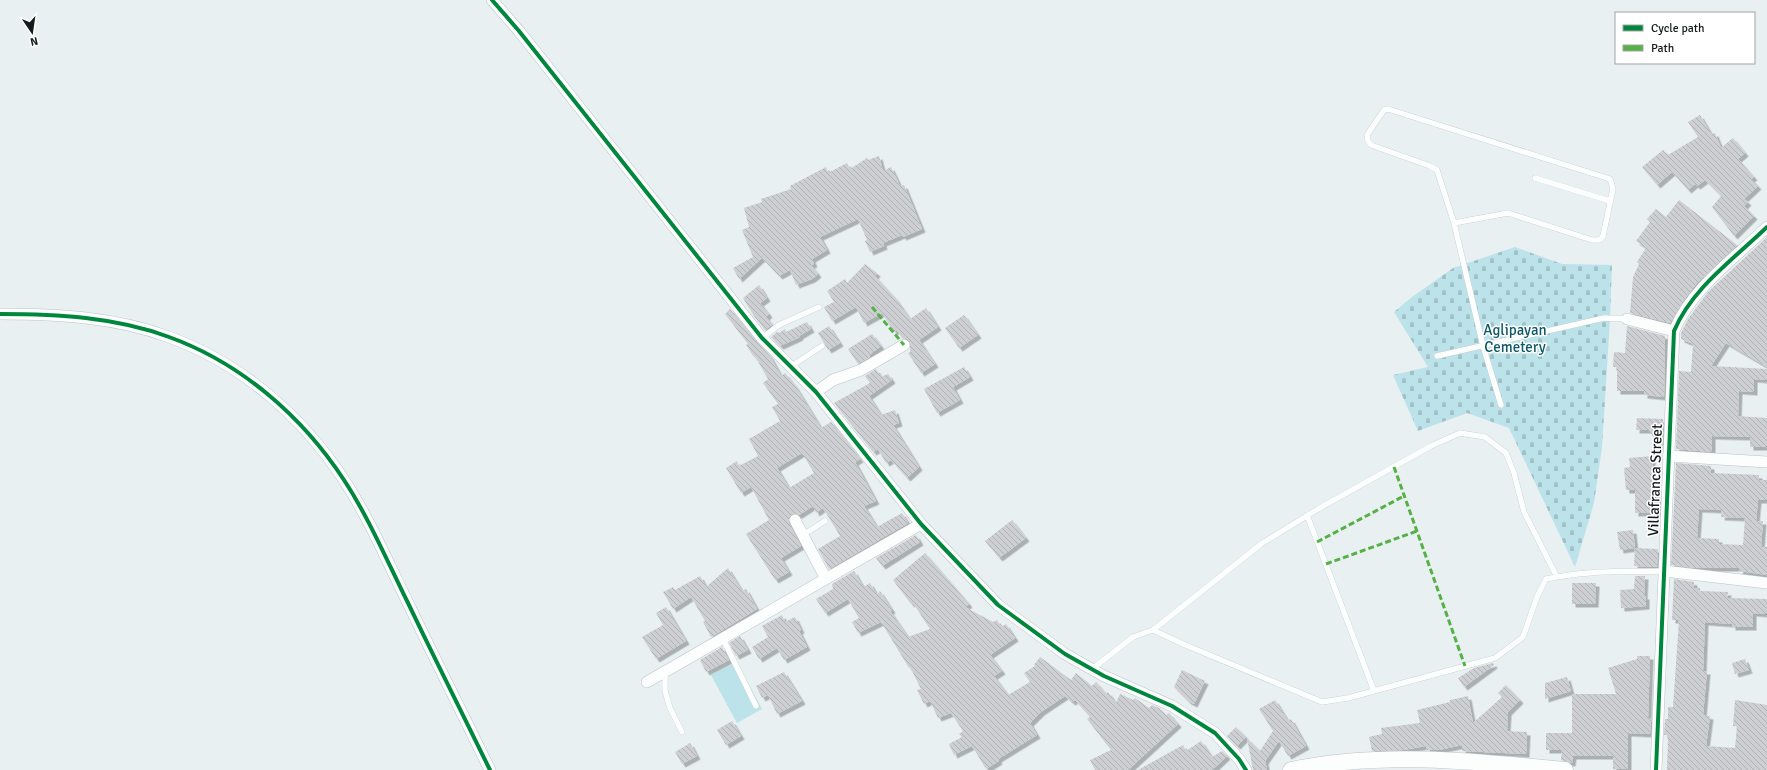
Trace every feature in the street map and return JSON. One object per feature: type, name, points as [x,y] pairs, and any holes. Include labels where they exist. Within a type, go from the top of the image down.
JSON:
[{"type":"street","points":[[492,0],[519,31],[762,338],[816,392],[921,524],[998,605],[1065,654],[1092,669],[1172,706],[1215,733],[1239,759],[1246,770]]},
{"type":"street","name":"Villafranca Street","points":[[1656,770],[1674,331],[1681,315],[1702,288],[1767,227]]},
{"type":"street","points":[[0,314],[35,314],[85,318],[131,326],[169,337],[208,355],[241,373],[272,397],[301,424],[328,457],[345,481],[381,548],[490,770]]},
{"type":"street","points":[[1627,319],[1674,331]]},
{"type":"street","points":[[816,392],[833,380],[861,370],[904,345]]},
{"type":"street","points":[[1668,456],[1767,462]]},
{"type":"street","points":[[796,520],[826,579]]},
{"type":"street","points":[[647,682],[921,524]]},
{"type":"street","points":[[1664,571],[1767,583]]},
{"type":"street","points":[[1291,770],[1406,759],[1447,760],[1565,770]]},
{"type":"lane","points":[[1454,223],[1508,213],[1592,240],[1600,240],[1613,189],[1610,179],[1388,109],[1384,110],[1367,135],[1368,141],[1371,144],[1437,170],[1454,223],[1463,268],[1483,346],[1501,405]]},
{"type":"lane","points":[[1535,178],[1610,202]]},
{"type":"lane","points":[[762,338],[779,325],[819,307]]},
{"type":"lane","points":[[1437,356],[1604,318],[1627,319]]},
{"type":"lane","points":[[790,367],[822,346]]},
{"type":"lane","points":[[1092,669],[1133,637],[1153,630],[1262,544],[1307,515],[1431,446],[1460,433],[1486,437],[1506,452],[1514,473],[1524,512],[1557,577]]},
{"type":"lane","points":[[1307,515],[1374,691]]},
{"type":"lane","points":[[804,536],[825,521]]},
{"type":"lane","points":[[1153,630],[1322,702],[1348,698],[1495,658],[1523,637],[1537,597],[1546,579],[1599,572],[1664,571]]},
{"type":"lane","points":[[722,639],[756,706]]},
{"type":"lane","points":[[665,672],[665,691],[670,708],[682,732]]},
{"type":"green space","name":"Aglipayan Cemetery","points":[[1515,247],[1562,264],[1612,265],[1602,447],[1594,503],[1575,567],[1509,428],[1467,413],[1418,431],[1393,375],[1428,367],[1394,312],[1412,297],[1453,268]]},
{"type":"green space","points":[[737,662],[762,709],[737,723],[711,675]]},
{"type":"building","points":[[1700,115],[1711,134],[1715,133],[1721,148],[1733,138],[1745,153],[1738,159],[1754,177],[1751,179],[1758,186],[1744,199],[1748,202],[1744,206],[1754,216],[1734,236],[1712,207],[1721,196],[1705,180],[1697,186],[1695,184],[1688,190],[1672,172],[1657,185],[1642,167],[1663,150],[1668,155],[1698,137],[1688,122]]},
{"type":"building","points":[[879,156],[883,171],[891,167],[900,186],[904,185],[922,229],[883,243],[884,246],[870,252],[865,241],[867,240],[858,219],[820,237],[827,250],[812,259],[814,264],[811,265],[818,274],[812,279],[796,285],[790,270],[779,276],[762,258],[739,279],[733,268],[753,257],[742,230],[749,227],[744,208],[762,202],[761,199],[791,189],[790,186],[826,167],[828,173],[847,163],[850,169],[867,158],[868,160]]},
{"type":"building","points":[[1679,200],[1737,245],[1697,283],[1686,297],[1670,323],[1630,313],[1633,277],[1639,264],[1637,262],[1646,248],[1636,241],[1650,222],[1647,219],[1656,209],[1666,217]]},
{"type":"building","points":[[1767,237],[1767,367],[1726,343],[1711,366],[1767,369],[1767,380],[1754,379],[1754,392],[1739,391],[1738,416],[1767,418],[1767,447],[1750,447],[1750,437],[1712,436],[1712,452],[1676,449],[1679,371],[1691,372],[1693,344],[1681,339],[1681,333],[1688,319],[1708,292]]},
{"type":"building","points":[[865,264],[877,273],[875,276],[896,299],[910,319],[926,308],[938,327],[919,340],[935,364],[921,373],[908,353],[910,352],[910,341],[902,338],[897,330],[894,332],[882,313],[864,323],[856,307],[832,321],[824,307],[834,302],[827,291],[845,279],[847,283]]},
{"type":"building","points":[[759,285],[767,298],[760,303],[769,314],[766,317],[772,325],[765,330],[743,298]]},
{"type":"building","points":[[730,309],[770,356],[781,376],[785,373],[796,387],[821,428],[831,422],[860,459],[855,462],[876,501],[864,506],[877,527],[902,513],[908,523],[829,569],[818,549],[840,536],[823,508],[816,513],[813,506],[799,515],[792,514],[789,517],[789,523],[801,546],[781,558],[789,572],[775,580],[746,534],[769,520],[751,487],[741,493],[726,468],[737,461],[739,466],[758,456],[749,439],[780,421],[772,407],[778,404],[763,383],[768,379],[755,356],[754,357],[746,345],[748,344],[725,314]],"holes":[[[802,453],[814,473],[789,488],[777,468]]]},
{"type":"building","points":[[964,315],[978,335],[959,348],[945,328]]},
{"type":"building","points":[[807,322],[811,329],[799,336],[800,337],[780,346],[771,337],[777,332],[779,333],[785,329],[786,332]]},
{"type":"building","points":[[829,326],[840,343],[828,350],[818,333]]},
{"type":"building","points":[[1627,326],[1665,336],[1664,397],[1644,395],[1644,391],[1617,391],[1617,367],[1613,367],[1614,352],[1625,353]]},
{"type":"building","points":[[872,334],[881,346],[869,355],[870,357],[858,364],[848,349]]},
{"type":"building","points":[[964,367],[970,377],[953,387],[960,400],[937,413],[924,389]]},
{"type":"building","points":[[876,369],[881,377],[888,374],[892,380],[869,396],[881,415],[895,410],[899,423],[893,425],[919,467],[907,478],[891,460],[886,463],[878,449],[873,452],[834,403],[870,383],[865,376]]},
{"type":"building","points":[[1637,418],[1663,419],[1662,451],[1649,430],[1636,430]]},
{"type":"building","points":[[1652,456],[1653,496],[1660,495],[1660,512],[1635,513],[1635,490],[1626,490],[1624,468],[1630,467],[1629,458]]},
{"type":"building","points":[[1676,463],[1711,466],[1711,473],[1759,475],[1759,480],[1767,480],[1767,500],[1758,500],[1756,521],[1763,521],[1761,547],[1767,547],[1767,575],[1739,571],[1740,568],[1694,568],[1671,565]],"holes":[[[1699,509],[1722,510],[1721,517],[1745,518],[1743,545],[1719,544],[1719,539],[1697,538]]]},
{"type":"building","points":[[1012,520],[1026,538],[999,558],[985,541]]},
{"type":"building","points":[[1633,530],[1635,548],[1620,550],[1617,532]]},
{"type":"building","points":[[916,535],[920,542],[882,566],[876,558]]},
{"type":"building","points":[[1635,548],[1658,549],[1657,567],[1634,566]]},
{"type":"building","points":[[925,553],[969,604],[965,607],[993,622],[997,620],[1001,627],[1006,624],[1015,638],[990,655],[1002,671],[994,676],[1008,695],[1030,682],[1024,673],[1035,666],[1034,665],[1040,657],[1071,680],[1076,673],[1092,686],[1096,682],[1106,694],[1108,692],[1116,703],[1120,694],[1133,700],[1135,698],[1149,708],[1152,705],[1159,708],[1166,715],[1169,713],[1178,724],[1128,770],[1095,770],[1090,760],[1111,750],[1087,719],[1090,717],[1075,700],[1072,702],[1065,696],[1041,712],[1030,723],[1037,735],[998,759],[999,761],[986,769],[972,746],[954,755],[949,744],[962,737],[959,734],[963,731],[951,713],[938,718],[930,701],[924,704],[917,690],[921,689],[910,667],[909,668],[881,622],[858,633],[852,622],[859,618],[848,599],[825,613],[816,599],[833,589],[832,584],[854,571],[863,587],[870,583],[877,595],[880,591],[892,610],[890,611],[908,637],[930,629],[913,603],[911,604],[893,580]]},
{"type":"building","points":[[728,568],[742,591],[746,589],[757,609],[711,637],[703,622],[705,621],[691,597],[673,609],[663,592],[673,587],[675,590],[700,576],[706,587]]},
{"type":"building","points":[[1635,576],[1645,576],[1644,596],[1646,596],[1646,606],[1621,608],[1620,590],[1634,589]]},
{"type":"building","points":[[1674,579],[1694,582],[1694,588],[1700,588],[1700,591],[1728,592],[1727,598],[1767,599],[1766,614],[1753,613],[1753,627],[1732,627],[1732,624],[1705,622],[1703,671],[1707,671],[1703,715],[1710,716],[1706,746],[1735,748],[1737,726],[1733,726],[1735,700],[1767,705],[1767,770],[1667,770],[1668,739],[1667,735],[1664,735],[1665,719],[1668,719],[1668,707],[1673,707],[1679,620],[1672,620]]},
{"type":"building","points":[[1572,583],[1596,583],[1595,604],[1572,604]]},
{"type":"building","points":[[666,607],[686,641],[656,659],[642,637],[663,625],[656,613]]},
{"type":"building","points":[[782,615],[785,622],[795,617],[801,630],[799,631],[807,647],[784,660],[777,648],[759,659],[752,647],[768,637],[762,626]]},
{"type":"building","points":[[740,636],[748,650],[736,656],[729,643]]},
{"type":"building","points":[[722,647],[729,660],[706,672],[700,660]]},
{"type":"building","points":[[1637,656],[1650,656],[1648,718],[1651,719],[1650,734],[1628,733],[1628,769],[1613,769],[1613,756],[1573,756],[1571,763],[1561,760],[1562,750],[1546,750],[1546,733],[1572,733],[1572,694],[1616,694],[1608,668],[1637,659]]},
{"type":"building","points":[[1745,659],[1749,670],[1735,674],[1732,663]]},
{"type":"building","points":[[1493,663],[1494,665],[1464,687],[1458,678],[1474,668]]},
{"type":"building","points":[[1182,670],[1205,681],[1194,704],[1188,701],[1174,687]]},
{"type":"building","points":[[784,672],[802,701],[777,714],[768,695],[762,698],[756,686]]},
{"type":"building","points":[[1567,677],[1571,691],[1545,699],[1545,683]]},
{"type":"building","points":[[1506,685],[1520,700],[1508,712],[1507,731],[1527,732],[1526,754],[1462,751],[1462,745],[1439,750],[1427,750],[1426,746],[1403,750],[1372,751],[1369,737],[1382,734],[1381,728],[1420,723],[1417,710],[1450,702],[1450,700],[1468,696],[1473,723],[1502,697],[1498,693]]},
{"type":"building","points":[[1275,700],[1288,721],[1291,719],[1306,746],[1288,756],[1279,741],[1265,761],[1267,770],[1253,770],[1247,738],[1260,751],[1273,731],[1259,709]]},
{"type":"building","points":[[732,721],[741,736],[726,745],[717,730]]},
{"type":"building","points":[[1236,727],[1246,737],[1237,746],[1227,736]]},
{"type":"building","points":[[1201,741],[1212,757],[1222,751],[1227,756],[1212,770],[1138,770],[1183,745],[1186,751]]},
{"type":"building","points":[[690,743],[697,756],[682,764],[675,752]]},
{"type":"marked path","points":[[872,307],[904,345]]},
{"type":"marked path","points":[[1394,467],[1465,666]]},
{"type":"marked path","points":[[1317,542],[1404,496]]},
{"type":"marked path","points":[[1326,564],[1417,531]]},
{"type":"cycle path","points":[[492,0],[519,31],[762,338],[816,392],[921,524],[998,605],[1065,654],[1104,676],[1172,706],[1215,733],[1239,759],[1246,770]]},
{"type":"cycle path","points":[[1656,770],[1674,331],[1691,301],[1715,275],[1767,227]]},
{"type":"cycle path","points":[[0,314],[86,318],[149,330],[195,348],[221,361],[268,394],[289,413],[309,434],[327,457],[344,480],[362,510],[490,770]]}]
